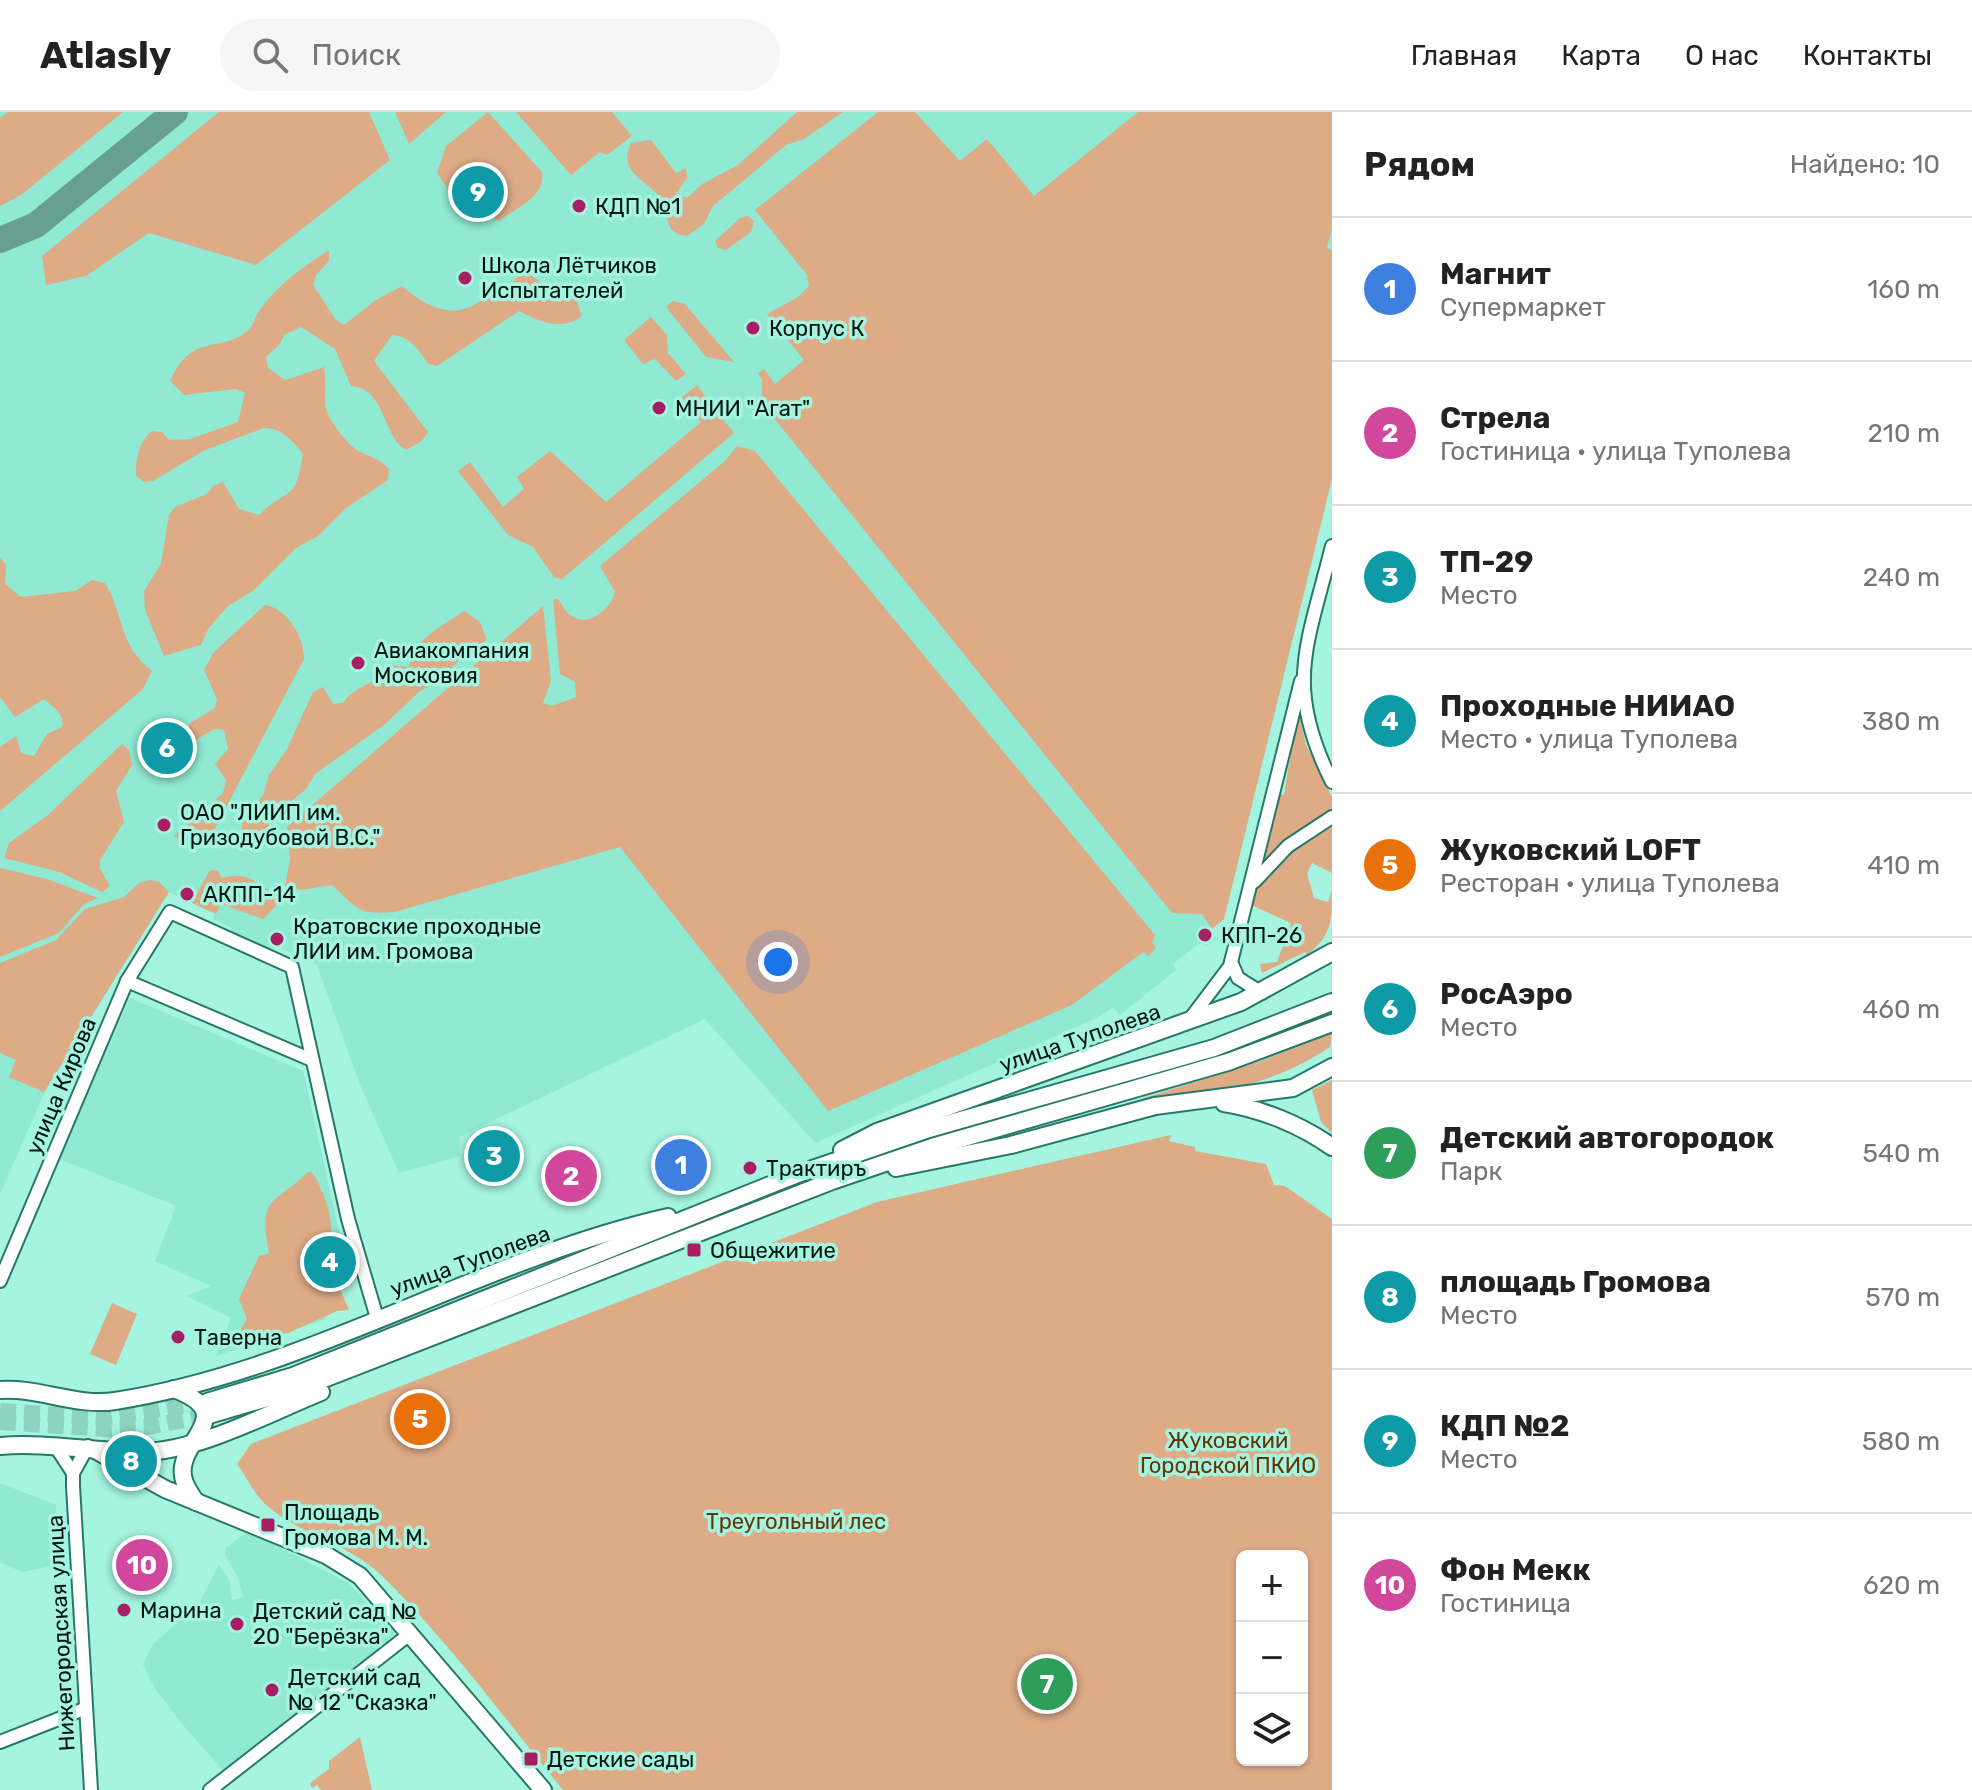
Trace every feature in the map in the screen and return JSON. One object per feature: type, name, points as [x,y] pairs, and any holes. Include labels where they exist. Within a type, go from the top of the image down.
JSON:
[{"type":"main road","name":"улица Туполева","points":[[0,1446],[88,1446],[143,1452],[196,1442],[642,1265],[728,1212],[877,1132],[1186,1024],[1262,993],[1332,952]]},
{"type":"main road","name":"улица Туполева","points":[[795,1175],[929,1129],[1201,1053],[1332,1002]]},
{"type":"main road","name":"улица Туполева","points":[[208,1409],[728,1212],[932,1147],[1215,1066],[1332,1023]]},
{"type":"main road","points":[[1187,1101],[1293,1088],[1332,1067]]},
{"type":"main road","name":"улица Туполева","points":[[832,1181],[1011,1145],[1155,1106],[1187,1101]]},
{"type":"main road","points":[[1187,1101],[1247,1107],[1281,1119],[1332,1147]]},
{"type":"main road","name":"улица Туполева","points":[[3,1389],[113,1402],[174,1389],[259,1366],[377,1318],[635,1225],[728,1212]]},
{"type":"main road","points":[[174,1389],[188,1395],[201,1409],[204,1430],[184,1460],[183,1474],[184,1484],[197,1504]]},
{"type":"main road","points":[[88,1446],[197,1504],[337,1562],[360,1576],[543,1790]]},
{"type":"street","points":[[1186,1024],[1231,962],[1332,546]]},
{"type":"street","points":[[1301,681],[1308,725],[1332,782]]},
{"type":"street","points":[[1247,895],[1273,860],[1332,817]]},
{"type":"street","name":"улица Кирова","points":[[0,1281],[127,981],[170,912],[292,967],[312,1060]]},
{"type":"street","points":[[1231,962],[1238,978],[1262,993]]},
{"type":"street","points":[[127,981],[312,1060],[348,1219],[377,1318]]},
{"type":"street","points":[[50,1447],[73,1473],[88,1446]]},
{"type":"street","name":"Нижегородская улица","points":[[73,1473],[91,1790]]},
{"type":"street","points":[[210,1790],[411,1633]]},
{"type":"street","points":[[0,1742],[84,1709]]},
{"type":"shaded area","points":[[0,112],[1332,112],[1332,479],[1224,919],[1210,930],[1216,939],[1206,946],[1202,941],[1173,964],[1176,970],[1120,1015],[1113,1007],[1095,1019],[815,1143],[705,1019],[459,1137],[460,1156],[399,1173],[359,1082],[317,965],[276,946],[273,952],[230,932],[232,928],[213,919],[215,914],[169,892],[45,1092],[0,1194]]},
{"type":"shaded area","points":[[130,998],[303,1071],[343,1248],[310,1260],[326,1319],[216,1356],[231,1318],[187,1296],[211,1286],[155,1261],[176,1206],[59,1159]]},
{"type":"shaded area","points":[[0,1483],[56,1505],[58,1565],[22,1572],[0,1562]]},
{"type":"shaded area","points":[[248,1531],[350,1584],[401,1638],[226,1774],[177,1718],[154,1687],[143,1665],[153,1644],[199,1603],[219,1565],[230,1582],[232,1600],[243,1598],[238,1577],[225,1555],[226,1548]]},
{"type":"green space","points":[[8,112],[123,112],[21,195],[0,206],[0,118]]},
{"type":"green space","points":[[219,112],[369,112],[390,160],[256,265],[149,233],[86,276],[46,285],[42,256]]},
{"type":"green space","points":[[395,112],[446,112],[409,144]]},
{"type":"green space","points":[[488,112],[542,172],[540,188],[535,195],[499,221],[449,191],[437,173],[446,146]]},
{"type":"green space","points":[[516,112],[612,112],[632,136],[607,155],[600,152],[571,175]]},
{"type":"green space","points":[[797,112],[843,112],[804,139],[786,145],[713,206],[704,224],[687,236],[674,232],[661,199],[636,176],[628,162],[631,143],[651,140],[676,173],[686,168],[687,178],[676,194],[687,198],[702,184],[738,165]]},
{"type":"green space","points":[[878,112],[915,112],[960,161],[987,139],[1034,196],[1138,112],[1332,112],[1332,227],[1327,248],[1332,250],[1332,479],[1224,919],[1212,929],[1202,914],[1172,913],[778,423],[761,407],[762,380],[758,373],[764,369],[775,384],[804,360],[767,314],[798,297],[809,286],[807,275],[755,210]]},
{"type":"green space","points":[[748,216],[754,221],[751,232],[726,250],[718,248],[715,241],[740,218]]},
{"type":"green space","points":[[329,250],[329,261],[316,275],[313,285],[336,320],[344,325],[376,300],[402,286],[435,307],[458,310],[480,301],[491,292],[501,295],[519,275],[528,273],[546,286],[575,297],[582,316],[558,324],[519,311],[437,366],[428,364],[409,341],[392,335],[374,361],[428,432],[422,441],[406,450],[392,434],[371,395],[351,386],[335,349],[301,327],[284,335],[280,344],[266,357],[268,368],[285,380],[324,367],[325,404],[333,422],[353,447],[386,465],[389,469],[388,480],[346,508],[318,536],[296,548],[254,590],[228,606],[208,629],[201,645],[164,656],[145,610],[144,591],[161,564],[169,515],[175,507],[207,494],[213,486],[223,482],[239,509],[259,515],[294,487],[303,454],[282,433],[264,428],[205,450],[153,481],[144,482],[136,476],[141,445],[152,431],[162,432],[169,440],[190,439],[238,422],[245,393],[236,389],[184,395],[170,381],[178,366],[196,350],[245,333],[277,290]]},
{"type":"green space","points":[[673,301],[685,304],[734,362],[706,357],[666,307]]},
{"type":"green space","points":[[651,317],[667,335],[668,353],[686,374],[676,381],[655,359],[643,364],[624,340]]},
{"type":"green space","points":[[697,385],[734,433],[562,579],[554,577],[533,547],[508,535],[458,471],[470,462],[503,507],[524,489],[517,477],[550,451],[606,502],[701,422],[682,397]]},
{"type":"green space","points":[[737,446],[755,451],[1155,935],[1152,943],[1156,948],[1148,956],[1144,952],[1139,955],[1072,1005],[828,1111],[620,847],[395,912],[359,909],[332,885],[301,890],[285,886],[290,859],[287,827],[543,606],[551,681],[543,703],[552,706],[576,697],[575,682],[560,674],[553,600],[557,598],[567,612],[583,620],[603,611],[615,592],[600,566],[726,460]]},
{"type":"green space","points":[[0,558],[6,564],[5,584],[21,597],[75,591],[92,580],[105,583],[127,640],[152,671],[143,689],[0,811],[0,747],[16,736],[21,753],[34,756],[47,734],[62,727],[62,718],[44,699],[15,717],[0,697]]},
{"type":"green space","points":[[265,605],[281,612],[293,625],[304,651],[304,659],[210,838],[187,844],[174,836],[223,793],[226,780],[215,764],[228,749],[224,730],[214,729],[196,740],[188,733],[190,723],[215,708],[217,699],[204,670],[214,652]]},
{"type":"green space","points":[[464,611],[480,622],[487,640],[468,651],[439,681],[420,691],[384,725],[315,774],[305,790],[271,817],[268,828],[251,834],[241,831],[243,821],[263,795],[269,775],[287,749],[313,692],[323,687],[333,704],[343,703],[379,676],[388,665],[409,667],[411,657],[422,641]]},
{"type":"green space","points":[[1298,708],[1306,745],[1332,797],[1332,808],[1256,875],[1278,794],[1284,795]]},
{"type":"green space","points":[[122,744],[129,750],[132,765],[116,791],[124,822],[100,860],[100,869],[110,886],[102,892],[59,872],[4,858],[9,843],[48,815]]},
{"type":"green space","points":[[1332,825],[1332,873],[1312,863],[1307,873],[1314,898],[1328,902],[1332,890],[1331,919],[1326,934],[1307,955],[1305,952],[1262,973],[1260,964],[1277,962],[1291,923],[1251,905],[1256,892],[1283,856],[1307,837]]},
{"type":"green space","points":[[0,868],[47,879],[98,898],[83,905],[59,933],[0,957]]},
{"type":"green space","points":[[210,870],[218,871],[222,878],[238,876],[256,882],[275,894],[276,906],[263,919],[221,904],[216,914],[192,903]]},
{"type":"green space","points":[[150,880],[159,882],[169,892],[44,1092],[9,1077],[16,1060],[0,1053],[0,963],[56,940],[85,909],[124,897],[139,883]]},
{"type":"green space","points":[[1332,1033],[1330,1047],[1261,1081],[1217,1091],[1141,1099],[1264,1060]]},
{"type":"green space","points":[[1332,1080],[1332,1133],[1321,1122],[1312,1090]]},
{"type":"green space","name":"Треугольный лес","points":[[1171,1135],[1169,1141],[1195,1147],[1195,1151],[1266,1164],[1274,1185],[1285,1186],[1332,1219],[1332,1790],[563,1790],[452,1652],[380,1574],[352,1554],[278,1515],[261,1500],[237,1464],[251,1444],[877,1202]]},
{"type":"green space","points":[[308,1172],[313,1173],[321,1190],[331,1228],[327,1246],[304,1256],[313,1281],[336,1279],[349,1310],[337,1311],[288,1333],[234,1341],[247,1319],[239,1299],[259,1256],[269,1253],[267,1211],[277,1197]]},
{"type":"green space","points":[[112,1303],[137,1314],[116,1365],[90,1354]]},
{"type":"green space","points":[[360,1737],[372,1790],[321,1790],[317,1785],[312,1788],[310,1783],[329,1769],[329,1761]]},
{"type":"taxiway","points":[[0,240],[36,225],[175,112]]},
{"type":"tunnel","points":[[0,1411],[103,1418],[207,1402]]},
{"type":"tunnel","points":[[0,1422],[105,1429],[147,1427],[209,1415]]},
{"type":"place","name":"КДП №2","points":[[478,192]]},
{"type":"place","name":"КДП №1","points":[[579,206]]},
{"type":"place","name":"Школа Лётчиков Испытателей","points":[[465,278]]},
{"type":"place","name":"Корпус К","points":[[753,328]]},
{"type":"place","name":"МНИИ \"Агат\"","points":[[659,408]]},
{"type":"place","name":"Авиакомпания Московия","points":[[358,663]]},
{"type":"place","name":"РосАэро","points":[[167,748]]},
{"type":"place","name":"ОАО \"ЛИИП им. Гризодубовой В.С.\"","points":[[164,825]]},
{"type":"place","name":"АКПП-14","points":[[187,894]]},
{"type":"place","name":"КПП-26","points":[[1205,935]]},
{"type":"place","name":"Кратовские проходные ЛИИ им. Громова","points":[[277,939]]},
{"type":"place","name":"ТП-29","points":[[494,1156]]},
{"type":"place","name":"Магнит","points":[[681,1165]]},
{"type":"place","name":"Трактиръ","points":[[750,1168]]},
{"type":"place","name":"Стрела","points":[[571,1176]]},
{"type":"place","name":"Общежитие","points":[[694,1250]]},
{"type":"place","name":"Проходные НИИАО","points":[[330,1262]]},
{"type":"place","name":"Таверна","points":[[178,1337]]},
{"type":"place","name":"Жуковский LOFT","points":[[420,1419]]},
{"type":"place","name":"площадь Громова","points":[[131,1461]]},
{"type":"place","name":"Площадь Громова М. М.","points":[[268,1525]]},
{"type":"place","name":"Фон Мекк","points":[[142,1565]]},
{"type":"place","name":"Марина","points":[[124,1610]]},
{"type":"place","name":"Детский сад № 20 \"Берёзка\"","points":[[237,1624]]},
{"type":"place","name":"Детский автогородок","points":[[1047,1684]]},
{"type":"place","name":"Детский сад № 12 \"Сказка\"","points":[[272,1690]]},
{"type":"place","name":"Детские сады","points":[[531,1759]]},
{"type":"park label","name":"Жуковский Городской ПКИО","points":[[1228,1452]]}]
